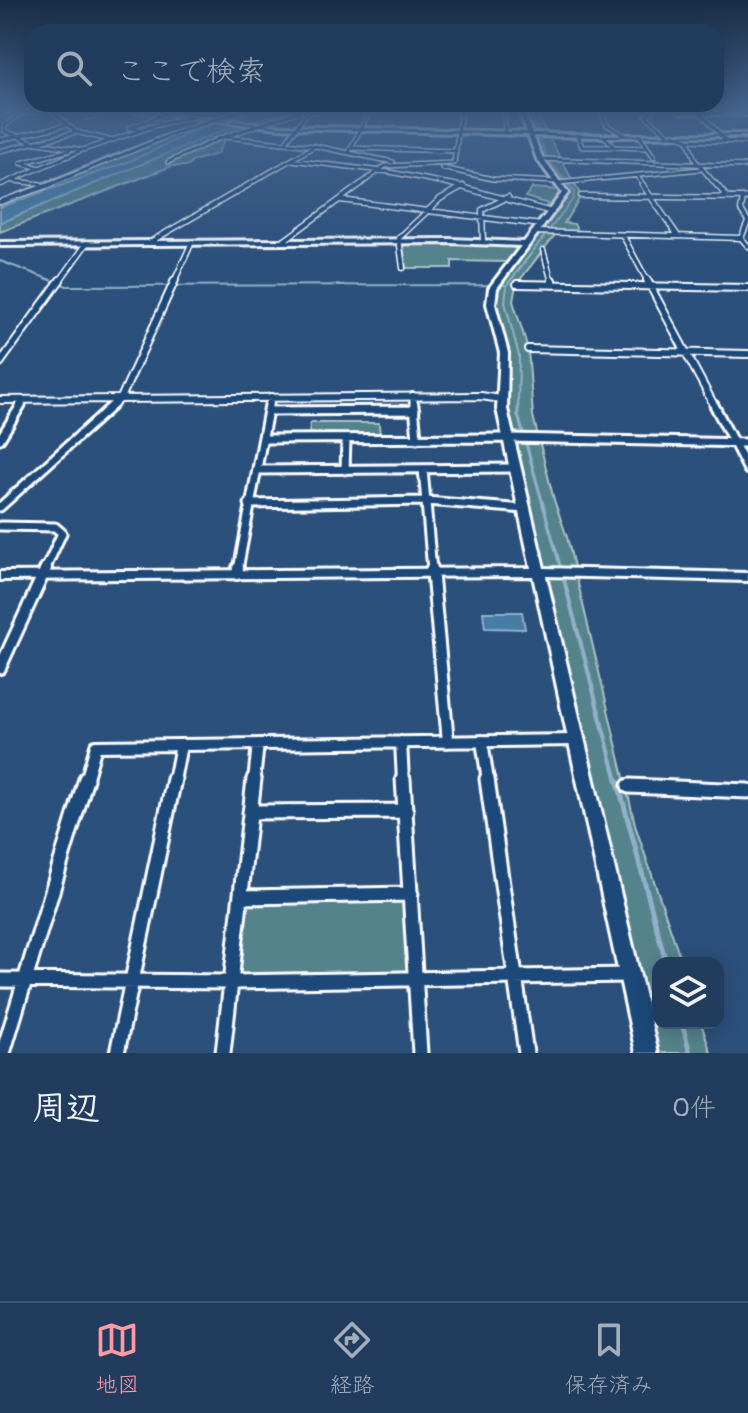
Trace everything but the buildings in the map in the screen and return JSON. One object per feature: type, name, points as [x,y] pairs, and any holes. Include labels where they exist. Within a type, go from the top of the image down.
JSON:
[{"type":"street","points":[[32,160],[21,163],[40,168]]},
{"type":"street","points":[[11,181],[59,160]]},
{"type":"street","points":[[0,202],[114,160]]},
{"type":"street","points":[[168,162],[172,160]]},
{"type":"street","points":[[150,242],[291,160]]},
{"type":"street","points":[[292,160],[381,169],[508,197],[552,212]]},
{"type":"street","points":[[383,160],[434,166],[454,163],[454,160]]},
{"type":"street","points":[[543,160],[565,193],[496,283],[491,296],[504,353],[501,399],[647,1053]]},
{"type":"street","points":[[595,160],[603,180]]},
{"type":"street","points":[[597,160],[700,167],[748,166]]},
{"type":"street","points":[[697,160],[727,197]]},
{"type":"street","points":[[282,242],[381,169],[397,164]]},
{"type":"street","points":[[434,166],[503,183]]},
{"type":"street","points":[[483,181],[571,183],[700,167]]},
{"type":"street","points":[[637,176],[678,236]]},
{"type":"street","points":[[418,181],[424,178]]},
{"type":"street","points":[[480,190],[491,181]]},
{"type":"street","points":[[0,182],[41,184]]},
{"type":"street","points":[[434,185],[440,182]]},
{"type":"street","points":[[403,268],[399,238],[440,199],[463,186]]},
{"type":"street","points":[[581,196],[746,198],[741,210],[748,221],[743,239]]},
{"type":"street","points":[[483,242],[481,212],[485,207],[508,197]]},
{"type":"street","points":[[340,200],[482,217],[551,234],[743,239]]},
{"type":"street","points":[[733,219],[748,221]]},
{"type":"street","points":[[623,236],[748,470]]},
{"type":"street","points":[[743,239],[748,246]]},
{"type":"street","points":[[0,244],[400,241],[526,244]]},
{"type":"street","points":[[0,507],[121,398],[192,242]]},
{"type":"street","points":[[0,363],[87,243]]},
{"type":"street","points":[[543,250],[553,285]]},
{"type":"street","points":[[517,284],[748,288]]},
{"type":"street","points":[[528,349],[748,354]]},
{"type":"street","points":[[0,400],[413,396],[501,399]]},
{"type":"street","points":[[413,396],[417,439]]},
{"type":"street","points":[[237,574],[271,397]]},
{"type":"street","points":[[0,439],[24,400]]},
{"type":"street","points":[[269,411],[415,410]]},
{"type":"street","points":[[265,439],[511,438],[748,443]]},
{"type":"street","points":[[345,470],[346,439]]},
{"type":"street","points":[[258,470],[515,468]]},
{"type":"street","points":[[423,469],[448,742]]},
{"type":"street","points":[[249,504],[426,501],[525,509]]},
{"type":"street","points":[[0,526],[55,527],[62,533],[0,668]]},
{"type":"street","points":[[0,576],[540,573],[748,577]]},
{"type":"street","points":[[3,1053],[96,746],[576,740]]},
{"type":"street","points":[[482,741],[526,1053]]},
{"type":"street","points":[[401,742],[420,1053]]},
{"type":"street","points":[[223,1053],[258,744]]},
{"type":"street","points":[[117,1053],[181,745]]},
{"type":"street","points":[[629,786],[748,791]]},
{"type":"street","points":[[250,812],[406,811]]},
{"type":"street","points":[[241,897],[411,894]]},
{"type":"street","points":[[0,980],[231,982],[629,975]]},
{"type":"green space","points":[[101,160],[196,160],[188,166],[172,166],[0,232],[0,200]]},
{"type":"green space","points":[[543,160],[562,160],[581,196],[564,223],[574,224],[580,235],[555,235],[516,285],[513,301],[528,349],[533,416],[554,500],[567,537],[636,828],[680,957],[652,957],[652,1029],[703,1029],[711,1053],[647,1053],[502,401],[508,353],[495,317],[492,294],[551,210],[545,208],[548,204],[525,197],[532,188],[560,190],[562,196],[565,192]]},
{"type":"green space","points":[[403,243],[508,245],[517,249],[507,262],[452,261],[452,268],[406,268]]},
{"type":"green space","points":[[310,423],[379,423],[380,436],[309,437]]},
{"type":"green space","points":[[412,901],[417,978],[231,982],[240,903]]},
{"type":"water","points":[[151,160],[0,223],[0,207],[128,162]]},
{"type":"water","points":[[483,612],[522,612],[525,629],[485,628]]},
{"type":"waterway","points":[[507,285],[573,199],[574,192],[549,160]]},
{"type":"waterway","points":[[0,261],[67,286],[507,285]]},
{"type":"waterway","points":[[507,285],[505,302],[519,356],[518,407]]},
{"type":"waterway","points":[[518,407],[561,569]]},
{"type":"waterway","points":[[563,576],[617,781]]},
{"type":"waterway","points":[[617,779],[664,957]]},
{"type":"waterway","points":[[684,1029],[690,1053]]}]
